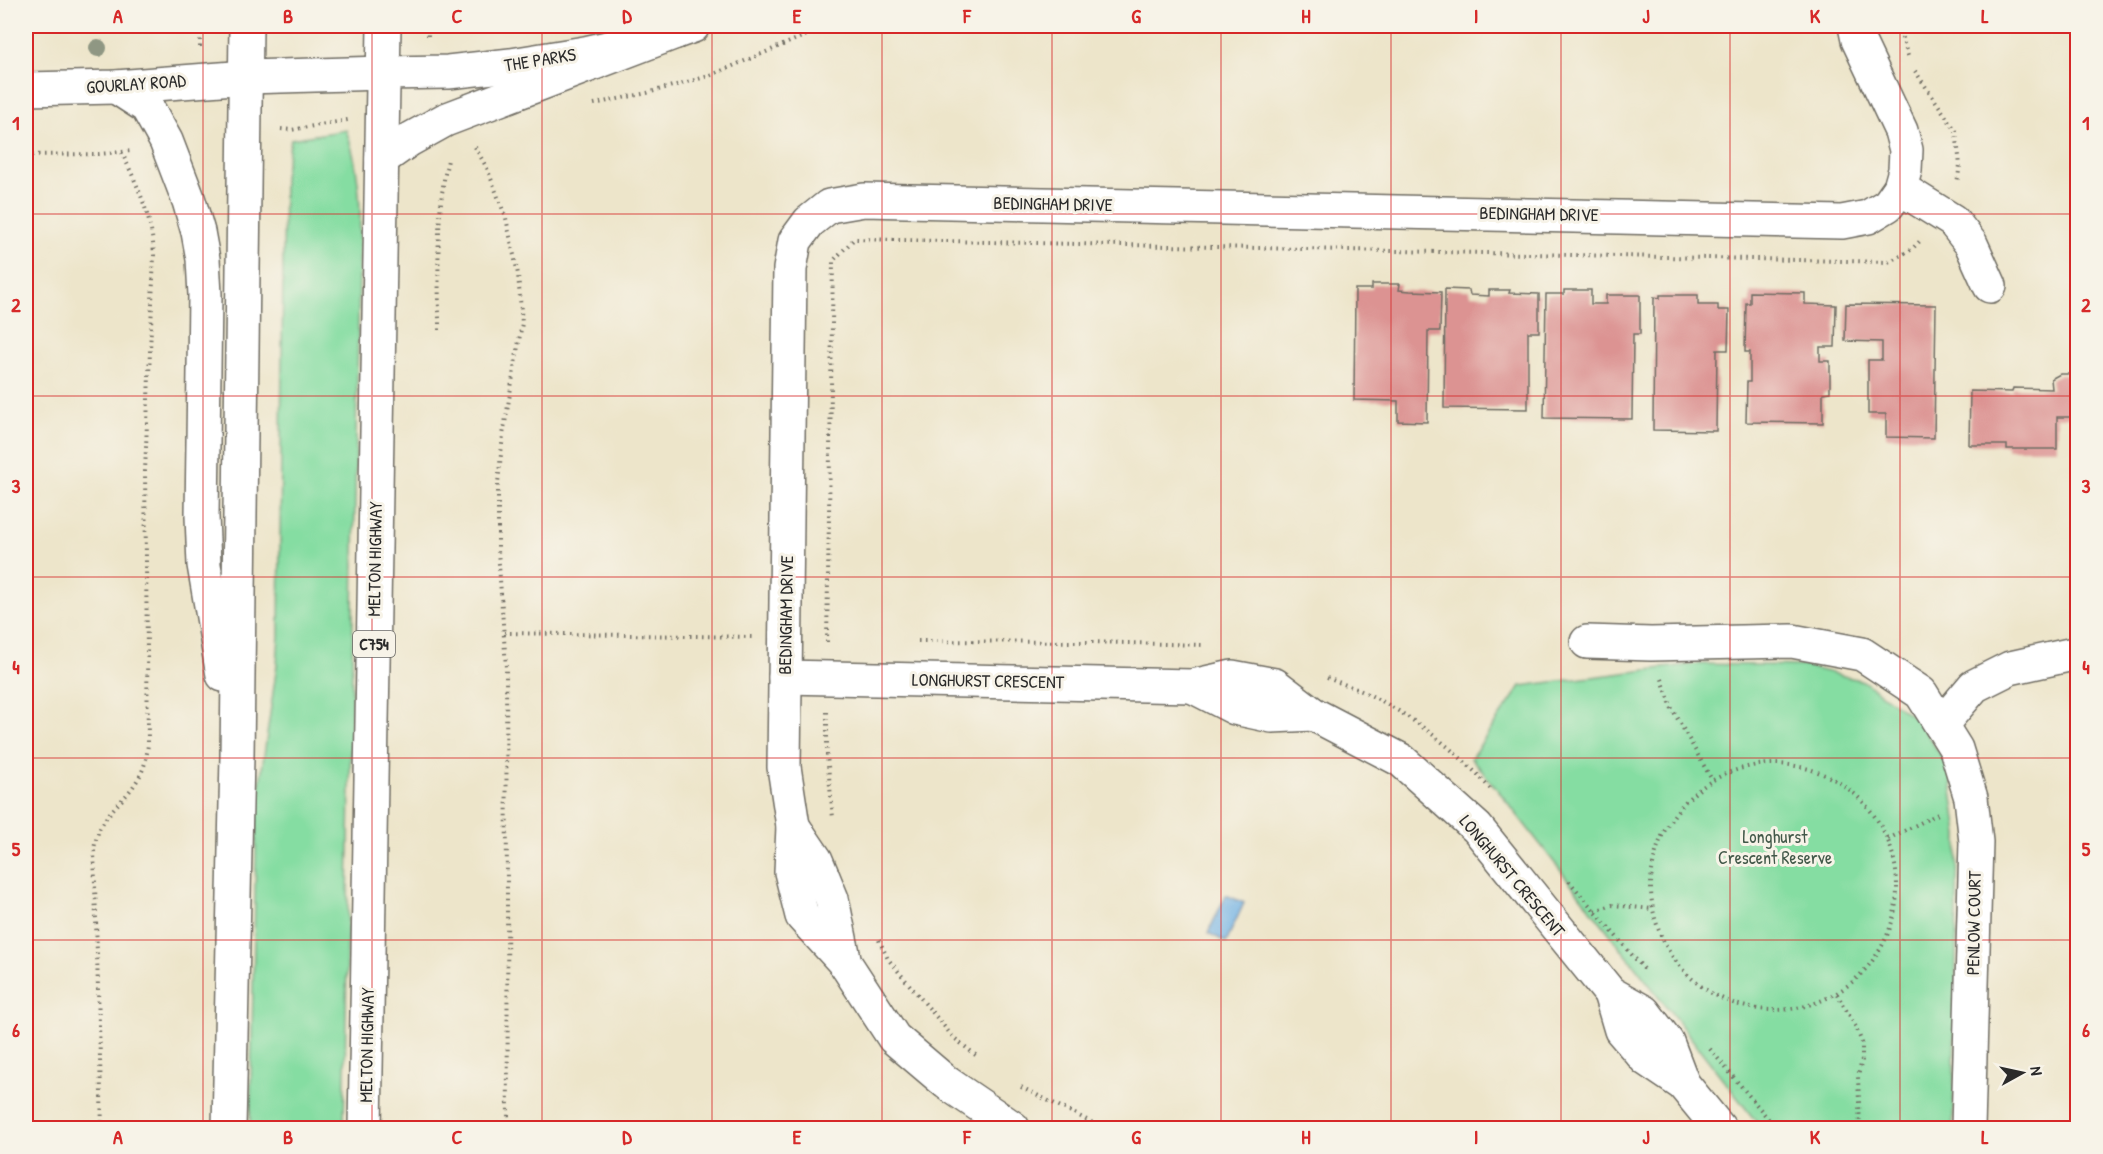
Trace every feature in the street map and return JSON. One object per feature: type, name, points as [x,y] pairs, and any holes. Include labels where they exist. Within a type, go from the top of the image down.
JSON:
[{"type":"main road","points":[[229,1128],[237,756],[246,26]]},
{"type":"main road","name":"MELTON HIGHWAY","points":[[365,1128],[384,26]]},
{"type":"main road","points":[[1855,26],[1858,40],[1901,131],[1906,150],[1905,170],[1900,188],[1953,221],[1971,244],[1990,286]]},
{"type":"main road","points":[[382,159],[409,140],[445,120],[685,29]]},
{"type":"main road","name":"THE PARKS","points":[[246,77],[448,72],[585,53],[685,29]]},
{"type":"main road","name":"GOURLAY ROAD","points":[[26,89],[116,87],[246,77]]},
{"type":"main road","points":[[116,87],[147,107],[166,141],[189,201],[203,259],[205,295],[202,516],[204,565],[237,756]]},
{"type":"main road","name":"BEDINGHAM DRIVE","points":[[1013,1128],[947,1083],[894,1038],[845,963],[832,899],[816,860],[793,826],[784,767],[790,269],[795,241],[809,222],[830,206],[875,200],[1842,222],[1868,217],[1888,206],[1900,188]]},
{"type":"main road","name":"PENLOW COURT","points":[[1587,642],[1651,644],[1792,641],[1862,654],[1921,693],[1956,749],[1971,798],[1976,842],[1968,1128]]},
{"type":"main road","points":[[1941,725],[1974,686],[2010,668],[2078,653]]},
{"type":"main road","name":"LONGHURST CRESCENT","points":[[785,677],[1192,686],[1235,708],[1272,716],[1313,714],[1401,760],[1477,828],[1610,993],[1644,1012],[1666,1042],[1683,1084],[1719,1128]]},
{"type":"path","points":[[590,105],[647,93],[709,76],[828,26]]},
{"type":"path","points":[[833,819],[827,755],[833,261],[854,239],[1888,262],[1911,250],[1932,231],[1943,215],[1956,187],[1960,165],[1956,131],[1912,66],[1898,26]]},
{"type":"path","points":[[246,129],[291,130],[346,121],[382,112]]},
{"type":"path","points":[[467,141],[475,147],[487,168],[506,218],[518,274],[522,323],[503,435],[498,483],[498,550],[506,667],[508,1128]]},
{"type":"path","points":[[26,191],[28,155],[122,153],[139,149]]},
{"type":"path","points":[[102,1128],[94,850],[96,834],[103,821],[138,780],[147,760],[148,743],[146,471],[154,255],[153,235],[148,214],[122,153]]},
{"type":"path","points":[[439,330],[440,232],[443,178],[448,157]]},
{"type":"path","points":[[504,633],[786,637]]},
{"type":"path","points":[[911,641],[1089,642],[1208,646]]},
{"type":"path","points":[[1651,644],[1672,709],[1712,780]]},
{"type":"path","points":[[1325,677],[1367,693],[1420,726],[1474,769],[1497,796]]},
{"type":"path","points":[[1782,765],[1792,765],[1832,778],[1865,804],[1888,839],[1896,873],[1895,908],[1885,942],[1865,971],[1837,994],[1801,1008],[1791,1009],[1761,1010],[1723,1000],[1690,978],[1666,947],[1652,909],[1651,871],[1662,835],[1682,804],[1712,780],[1750,766],[1782,765]]},
{"type":"path","points":[[1888,839],[1971,798]]},
{"type":"path","points":[[1565,875],[1646,972]]},
{"type":"path","points":[[1595,911],[1612,905],[1652,909]]},
{"type":"path","points":[[878,938],[888,959],[953,1037],[979,1059]]},
{"type":"path","points":[[1837,994],[1856,1027],[1862,1043],[1862,1060],[1858,1076],[1860,1128]]},
{"type":"path","points":[[1704,1042],[1776,1128]]},
{"type":"path","points":[[1016,1084],[1103,1128]]},
{"type":"green space","points":[[346,130],[356,171],[360,213],[344,1128],[250,1128],[257,804],[277,665],[279,635],[284,176],[291,139]]},
{"type":"green space","name":"Longhurst Crescent Reserve","points":[[1695,664],[1804,666],[1863,681],[1916,719],[1949,767],[1958,835],[1953,1128],[1761,1128],[1471,758],[1521,686]]},
{"type":"water","points":[[1226,895],[1244,903],[1226,942],[1208,933]]},
{"type":"building","points":[[1372,284],[1400,284],[1399,290],[1441,292],[1440,331],[1428,331],[1427,422],[1398,421],[1398,401],[1354,400],[1355,289],[1372,289]]},
{"type":"building","points":[[1445,289],[1469,290],[1470,295],[1489,296],[1489,290],[1539,294],[1539,332],[1528,332],[1528,409],[1444,408]]},
{"type":"building","points":[[1564,290],[1591,290],[1591,304],[1606,304],[1606,295],[1640,295],[1640,334],[1633,334],[1632,419],[1544,418],[1546,294],[1564,294]]},
{"type":"building","points":[[1750,292],[1805,293],[1805,304],[1836,305],[1835,347],[1820,347],[1820,361],[1830,361],[1830,392],[1823,393],[1823,423],[1746,422],[1750,352],[1745,352],[1746,303],[1750,303]]},
{"type":"building","points":[[1660,295],[1698,295],[1698,305],[1718,305],[1718,310],[1729,310],[1728,350],[1717,350],[1716,431],[1653,430],[1654,297],[1660,298]]},
{"type":"building","points":[[1846,304],[1936,305],[1934,438],[1886,437],[1886,414],[1868,414],[1868,360],[1882,360],[1882,342],[1845,341]]},
{"type":"building","points":[[2060,374],[2078,374],[2078,417],[2057,417],[2057,449],[2007,449],[2007,445],[1969,445],[1970,391],[2012,392],[2013,388],[2052,389],[2051,379]]}]
